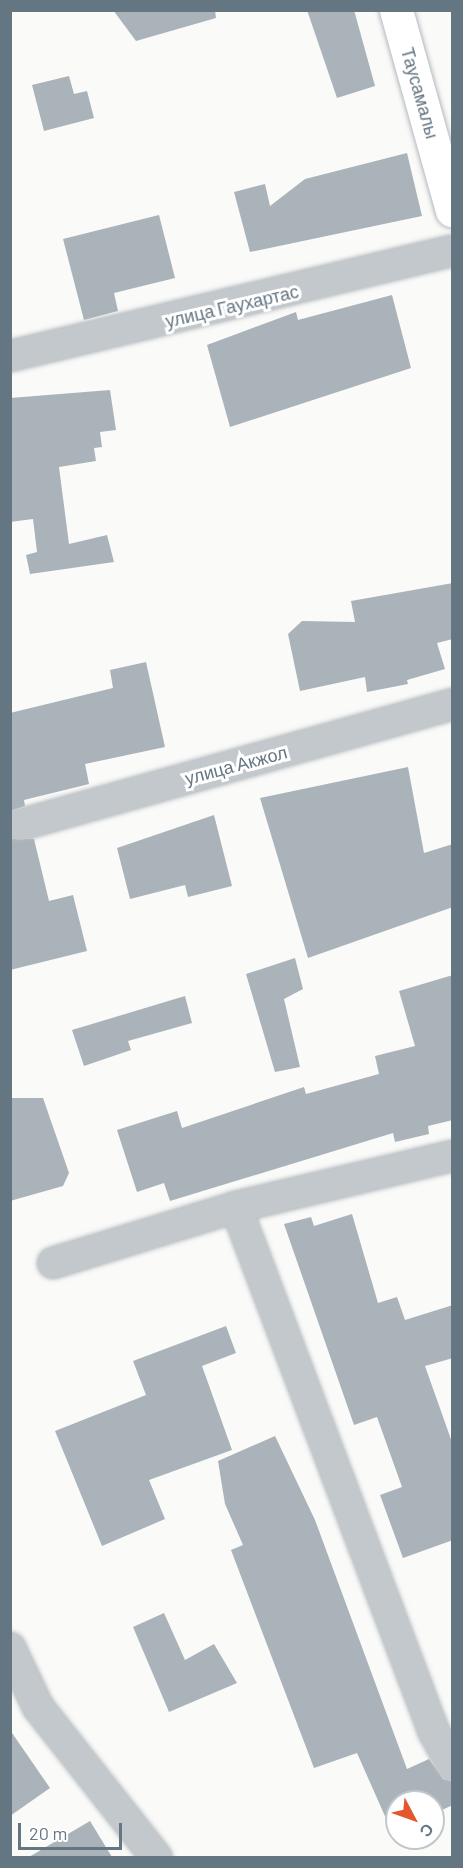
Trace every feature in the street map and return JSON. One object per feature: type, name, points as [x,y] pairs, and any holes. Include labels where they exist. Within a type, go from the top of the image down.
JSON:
[{"type":"street","name":"Таусамалы","points":[[396,10],[453,210]]},
{"type":"street","name":"улица Гаухартас","points":[[10,356],[453,251]]},
{"type":"street","name":"улица Акжол","points":[[20,825],[453,704]]},
{"type":"street","points":[[53,1263],[236,1207],[453,1156]]},
{"type":"street","points":[[236,1207],[450,1765]]},
{"type":"street","points":[[10,1648],[38,1707],[157,1857]]},
{"type":"building","points":[[113,10],[215,10],[216,18],[136,41]]},
{"type":"building","points":[[307,10],[354,10],[375,86],[337,98]]},
{"type":"building","points":[[69,76],[74,94],[87,91],[94,118],[44,131],[32,85]]},
{"type":"building","points":[[407,153],[422,216],[250,252],[234,192],[265,184],[270,206],[305,179]]},
{"type":"building","points":[[159,215],[175,278],[114,293],[118,311],[84,320],[63,239]]},
{"type":"building","points":[[392,295],[411,368],[230,427],[207,345],[296,312],[298,320]]},
{"type":"building","points":[[110,390],[116,430],[100,432],[102,447],[94,448],[96,461],[59,467],[69,544],[107,535],[114,562],[30,574],[26,555],[37,552],[33,519],[10,522],[10,398]]},
{"type":"building","points":[[453,583],[453,639],[437,643],[445,669],[407,680],[408,684],[367,692],[365,677],[300,691],[288,634],[302,621],[355,622],[351,601]]},
{"type":"building","points":[[146,662],[165,747],[85,764],[89,784],[24,800],[25,806],[10,811],[10,713],[113,688],[110,670]]},
{"type":"building","points":[[408,767],[424,853],[453,844],[453,907],[308,958],[260,798]]},
{"type":"building","points":[[214,815],[232,886],[188,897],[185,885],[130,899],[117,848]]},
{"type":"building","points":[[10,839],[34,839],[49,901],[73,895],[87,951],[10,970]]},
{"type":"building","points":[[295,958],[303,989],[284,999],[300,1067],[275,1072],[246,974]]},
{"type":"building","points":[[453,975],[453,1120],[428,1126],[429,1134],[395,1142],[393,1133],[170,1201],[164,1183],[137,1192],[117,1130],[177,1111],[182,1128],[304,1087],[306,1094],[379,1074],[375,1056],[415,1046],[399,991]]},
{"type":"building","points":[[185,996],[192,1023],[128,1041],[131,1050],[84,1066],[72,1030]]},
{"type":"building","points":[[10,1098],[43,1098],[69,1173],[63,1186],[10,1201]]},
{"type":"building","points":[[352,1214],[378,1303],[397,1297],[405,1320],[453,1305],[453,1358],[425,1366],[453,1445],[453,1540],[403,1558],[380,1495],[402,1487],[377,1417],[354,1425],[284,1224],[311,1217],[314,1226]]},
{"type":"building","points":[[226,1326],[236,1353],[202,1366],[232,1450],[149,1480],[165,1519],[102,1546],[55,1431],[146,1395],[133,1361]]},
{"type":"building","points":[[275,1436],[315,1520],[407,1769],[429,1759],[443,1779],[453,1782],[453,1805],[445,1809],[445,1790],[385,1790],[385,1816],[357,1753],[314,1768],[231,1550],[243,1545],[225,1504],[218,1461]]},
{"type":"building","points":[[164,1613],[185,1660],[214,1644],[237,1683],[169,1712],[133,1627]]},
{"type":"building","points":[[10,1730],[50,1788],[10,1816]]},
{"type":"building","points":[[90,1821],[112,1857],[29,1857]]}]
